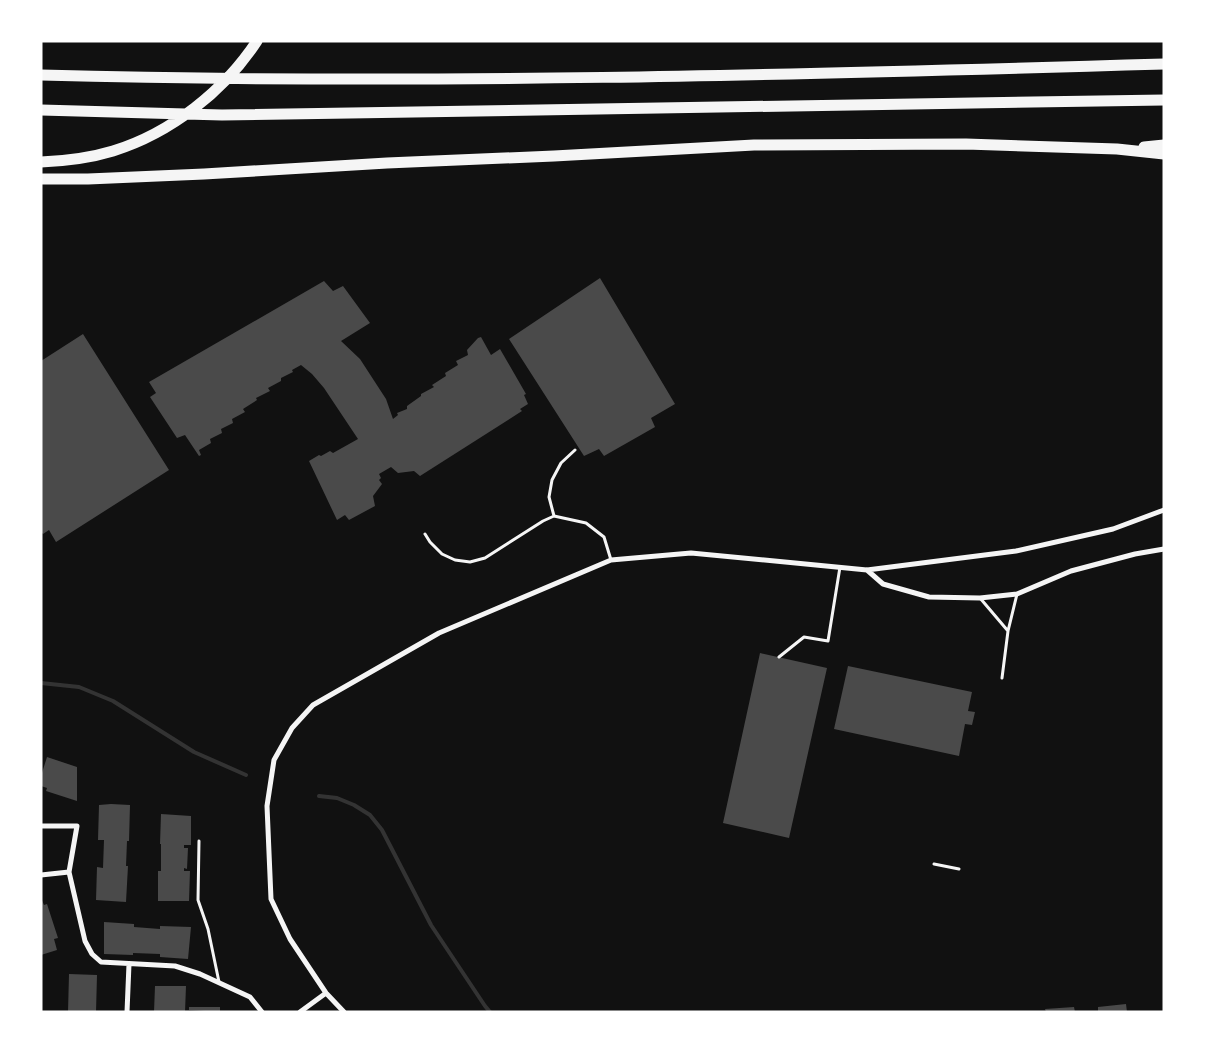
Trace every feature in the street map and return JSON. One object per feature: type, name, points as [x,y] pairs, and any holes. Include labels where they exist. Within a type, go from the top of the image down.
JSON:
[{"type":"highway","points":[[41,162],[87,157],[138,142],[161,130],[218,88],[257,41]]},
{"type":"highway","points":[[41,74],[228,78],[518,78],[1164,64]]},
{"type":"highway","points":[[41,110],[222,115],[1164,100]]},
{"type":"highway","points":[[41,179],[204,174],[387,163],[754,146],[966,144],[1117,149],[1164,154]]},
{"type":"highway","points":[[1117,149],[1164,145]]},
{"type":"street","points":[[344,1012],[326,993],[290,939],[271,899],[267,806],[274,760],[292,728],[313,705],[439,633],[610,560],[691,553],[867,570],[1016,551],[1113,529],[1164,510]]},
{"type":"street","points":[[867,570],[883,584],[928,597],[980,598],[1017,594],[1071,571],[1135,554],[1164,549]]},
{"type":"street","points":[[41,826],[77,826],[69,872],[85,941],[92,954],[101,962],[175,966],[200,974],[250,997],[262,1012]]},
{"type":"street","points":[[41,875],[69,872]]},
{"type":"street","points":[[127,1012],[129,964]]},
{"type":"street","points":[[300,1012],[326,993]]},
{"type":"lane","points":[[554,516],[549,497],[552,480],[561,463],[576,450]]},
{"type":"lane","points":[[424,534],[442,554],[455,560],[470,562],[484,558],[554,516],[586,523],[598,532],[604,537],[610,560]]},
{"type":"lane","points":[[779,657],[804,637],[828,641],[840,567]]},
{"type":"lane","points":[[1002,678],[1008,632],[1017,594]]},
{"type":"lane","points":[[980,598],[1008,632]]},
{"type":"lane","points":[[199,841],[198,900],[208,929],[219,983]]},
{"type":"lane","points":[[934,864],[959,869]]},
{"type":"building","points":[[600,278],[675,404],[651,418],[655,427],[604,456],[599,449],[584,456],[509,339]]},
{"type":"building","points":[[324,281],[333,291],[343,286],[370,323],[341,341],[360,359],[386,399],[393,419],[398,415],[397,413],[407,409],[407,406],[421,396],[421,394],[434,387],[432,385],[446,376],[445,373],[458,365],[456,361],[468,355],[467,350],[481,337],[491,355],[500,349],[526,394],[524,395],[528,404],[520,409],[522,411],[420,476],[414,471],[398,473],[391,467],[379,474],[381,478],[379,480],[382,484],[373,496],[375,506],[349,520],[345,515],[337,520],[309,461],[330,451],[333,453],[358,439],[324,388],[301,365],[292,370],[293,372],[281,378],[281,381],[268,388],[270,391],[256,398],[257,400],[243,409],[245,412],[232,419],[233,423],[221,429],[222,433],[210,439],[211,443],[199,450],[201,455],[199,456],[185,435],[177,438],[150,397],[156,393],[149,382]]},
{"type":"building","points":[[83,334],[169,470],[56,542],[49,530],[43,534],[41,532],[41,361]]},
{"type":"building","points":[[760,653],[827,668],[789,838],[723,823]]},
{"type":"building","points":[[848,666],[972,692],[968,711],[975,712],[972,725],[965,724],[959,756],[834,729]]},
{"type":"building","points":[[47,757],[77,767],[77,801],[46,791],[47,788],[41,786],[41,776]]},
{"type":"building","points":[[99,805],[130,805],[129,841],[127,841],[126,902],[96,900],[97,867],[103,868],[104,840],[98,840]]},
{"type":"building","points":[[161,814],[191,816],[191,845],[184,845],[184,848],[188,848],[187,869],[184,868],[184,871],[190,871],[189,901],[158,901],[158,871],[161,871]]},
{"type":"building","points":[[41,898],[44,905],[47,904],[58,938],[54,939],[57,950],[41,955]]},
{"type":"building","points":[[104,922],[134,924],[134,927],[160,929],[160,926],[191,927],[188,959],[160,957],[160,954],[104,954]]},
{"type":"building","points":[[69,974],[97,975],[96,1012],[68,1012]]},
{"type":"building","points":[[155,986],[186,986],[185,1012],[154,1012]]},
{"type":"building","points":[[1126,1004],[1127,1012],[1098,1012],[1098,1007]]},
{"type":"building","points":[[189,1007],[220,1007],[220,1012],[189,1010]]},
{"type":"building","points":[[1074,1007],[1075,1012],[1046,1012],[1045,1009]]},
{"type":"waterway","points":[[41,683],[79,687],[113,701],[194,752],[246,775]]},
{"type":"waterway","points":[[319,796],[337,798],[354,805],[370,815],[382,830],[431,925],[490,1012]]}]
